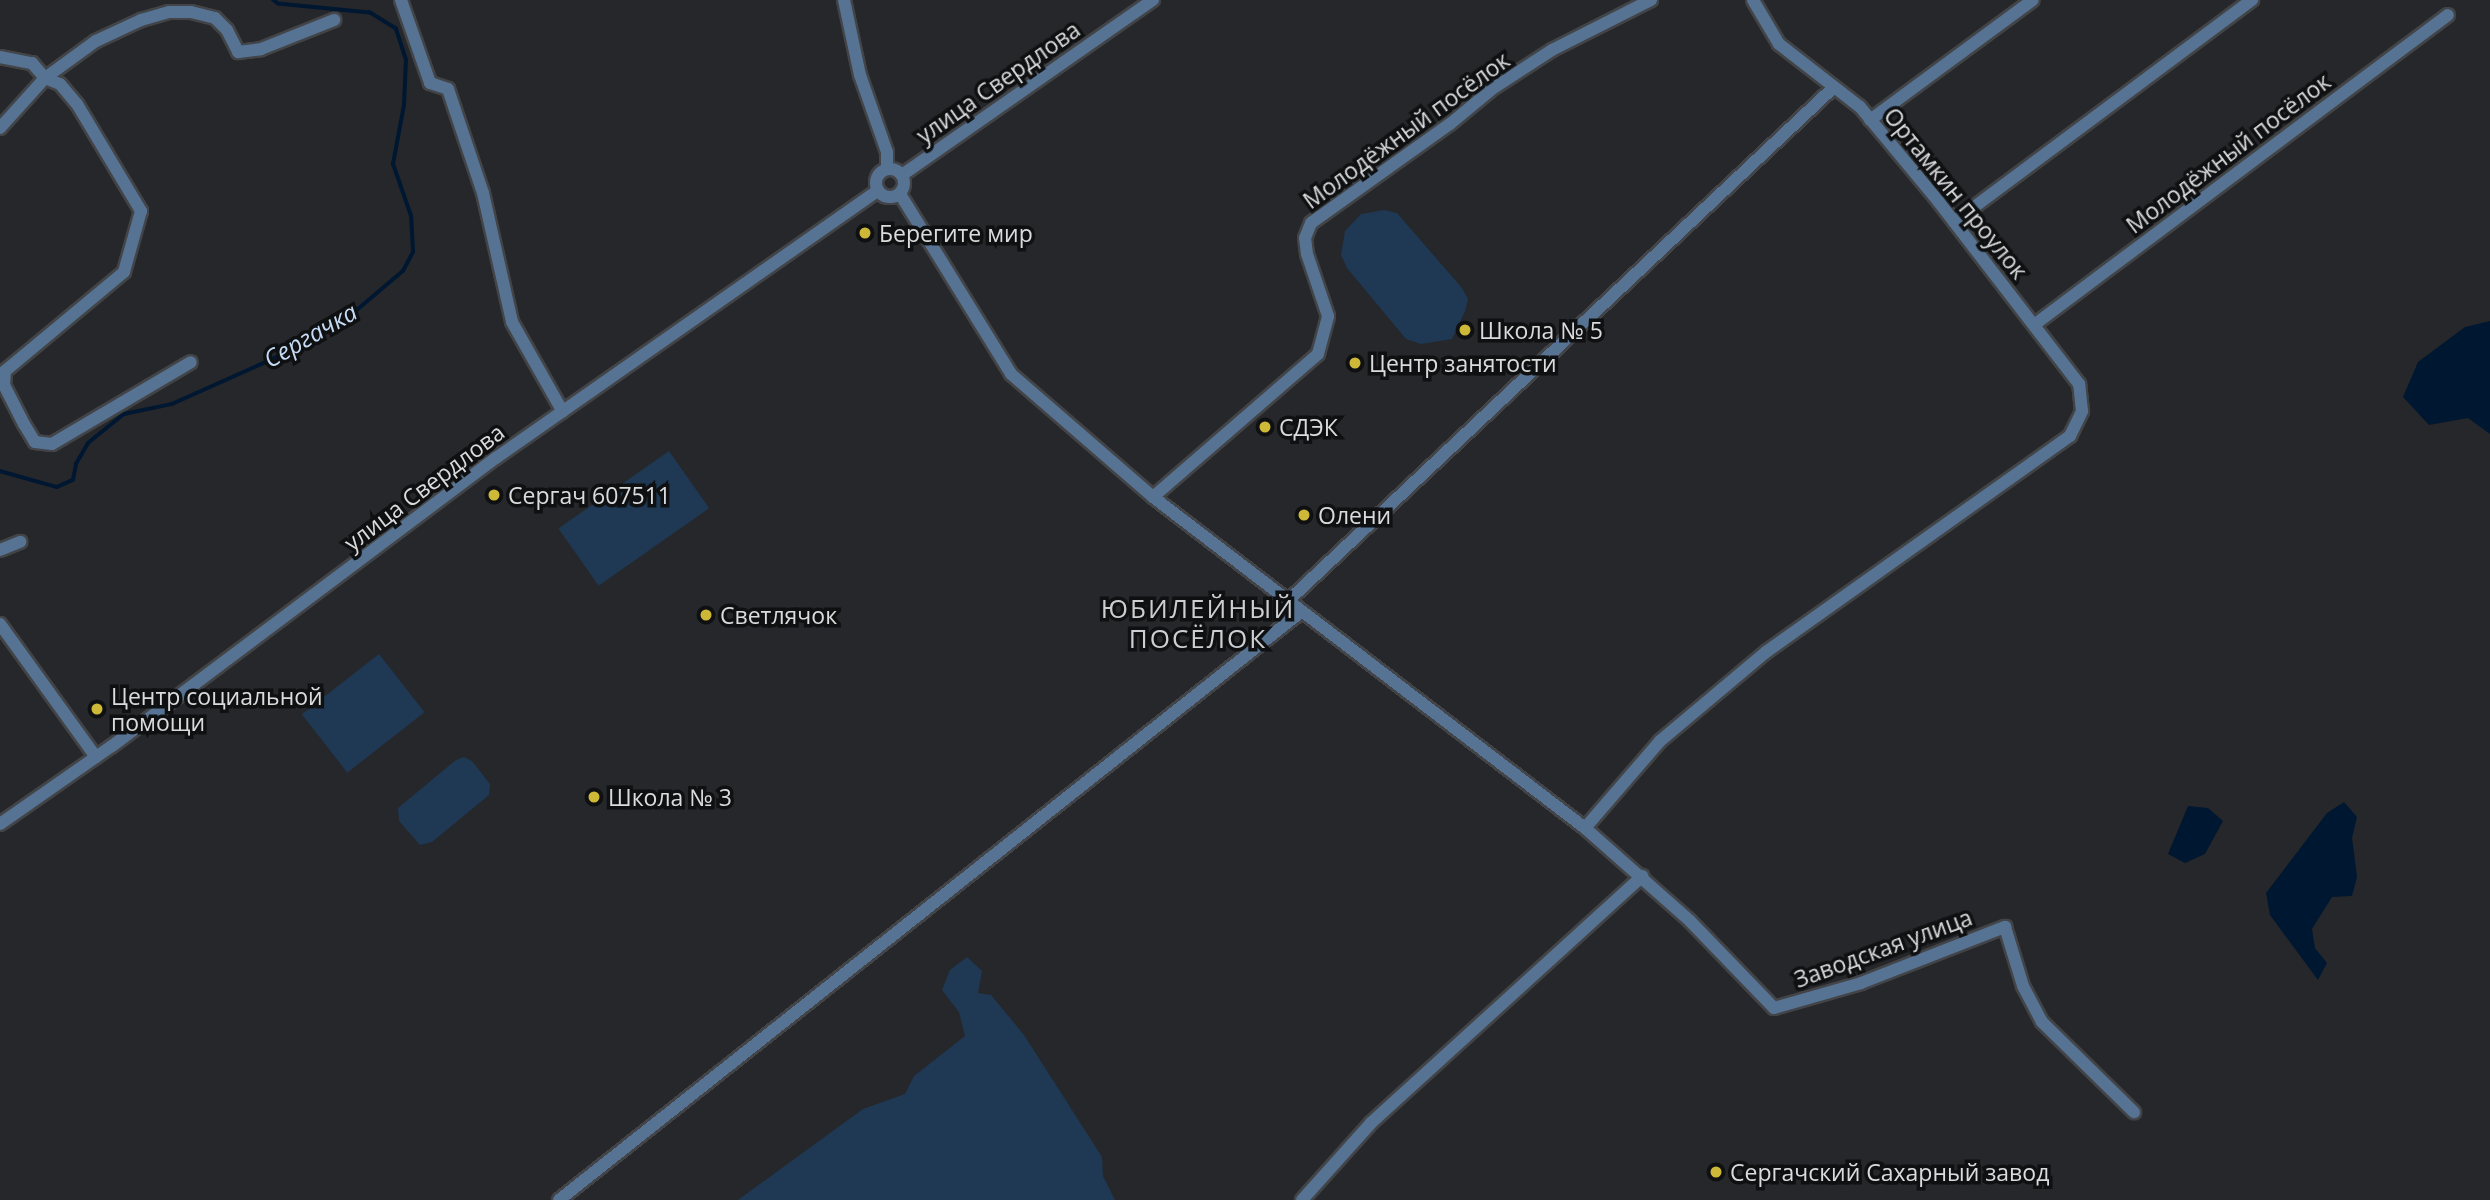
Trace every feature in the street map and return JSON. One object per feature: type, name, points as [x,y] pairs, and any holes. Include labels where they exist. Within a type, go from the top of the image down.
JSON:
[{"type":"street","points":[[401,0],[430,83],[448,89],[483,193],[512,321],[563,412]]},
{"type":"street","points":[[844,0],[860,75],[887,152],[887,169]]},
{"type":"street","name":"улица Свердлова","points":[[902,175],[1153,0]]},
{"type":"street","name":"Молодёжный посёлок","points":[[1153,497],[1318,354],[1328,316],[1307,254],[1305,238],[1311,223],[1450,124],[1492,89],[1552,50],[1651,0]]},
{"type":"street","name":"Ортамкин проулок","points":[[1585,828],[1660,740],[1766,652],[2070,436],[2082,411],[2079,384],[1954,222],[1870,120],[1834,87],[1779,44],[1753,0]]},
{"type":"street","points":[[1870,120],[2033,0]]},
{"type":"street","points":[[1954,222],[2252,0]]},
{"type":"street","points":[[0,128],[45,78],[96,41],[170,6],[215,18],[227,30],[238,52],[261,49],[334,20]]},
{"type":"street","name":"Молодёжный посёлок","points":[[2034,325],[2448,15]]},
{"type":"street","points":[[0,57],[32,63],[45,78],[60,84],[76,104],[141,211],[124,272],[5,371],[4,384],[23,424],[35,442],[52,444],[191,362]]},
{"type":"street","points":[[1288,601],[1834,87]]},
{"type":"street","points":[[887,169],[902,175],[904,185],[900,194],[892,197],[878,191],[875,182],[879,173],[887,169]]},
{"type":"street","name":"улица Свердлова","points":[[0,824],[96,757],[496,458],[878,191]]},
{"type":"street","points":[[900,194],[1011,373],[1153,497],[1585,828],[1642,876],[1371,1123],[1302,1200]]},
{"type":"street","points":[[0,550],[20,541]]},
{"type":"street","points":[[559,1200],[1301,612]]},
{"type":"street","points":[[0,624],[96,757]]},
{"type":"street","name":"Заводская улица","points":[[1642,876],[1774,1008],[1861,983],[2005,927],[2023,986],[2042,1023],[2134,1112]]},
{"type":"shaded area","points":[[1384,210],[1397,213],[1462,288],[1468,299],[1452,339],[1421,344],[1406,339],[1347,268],[1341,255],[1345,231],[1361,214]]},
{"type":"shaded area","points":[[2490,321],[2490,434],[2468,418],[2429,425],[2403,397],[2418,362],[2465,327]]},
{"type":"shaded area","points":[[669,451],[709,508],[599,586],[558,528]]},
{"type":"shaded area","points":[[379,654],[425,712],[347,773],[302,714]]},
{"type":"shaded area","points":[[464,757],[472,761],[490,784],[489,795],[432,842],[420,845],[399,821],[398,808],[456,760]]},
{"type":"shaded area","points":[[2344,802],[2357,817],[2352,838],[2357,877],[2352,896],[2332,897],[2312,929],[2315,948],[2327,963],[2318,980],[2270,915],[2266,893],[2327,813]]},
{"type":"shaded area","points":[[2188,806],[2208,808],[2223,821],[2205,854],[2185,863],[2168,854]]},
{"type":"shaded area","points":[[967,957],[982,971],[978,993],[991,995],[1024,1035],[1102,1157],[1103,1176],[1115,1200],[738,1200],[863,1109],[905,1094],[914,1076],[965,1036],[959,1012],[942,990],[950,970]]},
{"type":"waterway","name":"Сергачка","points":[[0,471],[57,487],[73,480],[76,464],[88,443],[124,414],[172,404],[275,358],[345,320],[403,271],[413,252],[411,216],[393,164],[404,105],[406,60],[396,29],[370,13],[278,4],[273,0]]},
{"type":"place","name":"Берегите мир","points":[[865,233]]},
{"type":"place","name":"Школа № 5","points":[[1465,330]]},
{"type":"place","name":"Центр занятости","points":[[1355,363]]},
{"type":"place","name":"СДЭК","points":[[1265,427]]},
{"type":"place","name":"Сергач 607511","points":[[494,495]]},
{"type":"place","name":"Олени","points":[[1304,515]]},
{"type":"place","name":"Светлячок","points":[[706,615]]},
{"type":"place","name":"Центр социальной помощи","points":[[97,709]]},
{"type":"place","name":"Школа № 3","points":[[594,797]]},
{"type":"place","name":"Сергачский Сахарный завод","points":[[1716,1172]]},
{"type":"district","name":"ЮБИЛЕЙНЫЙ ПОСЁЛОК","points":[[1198,624]]}]
